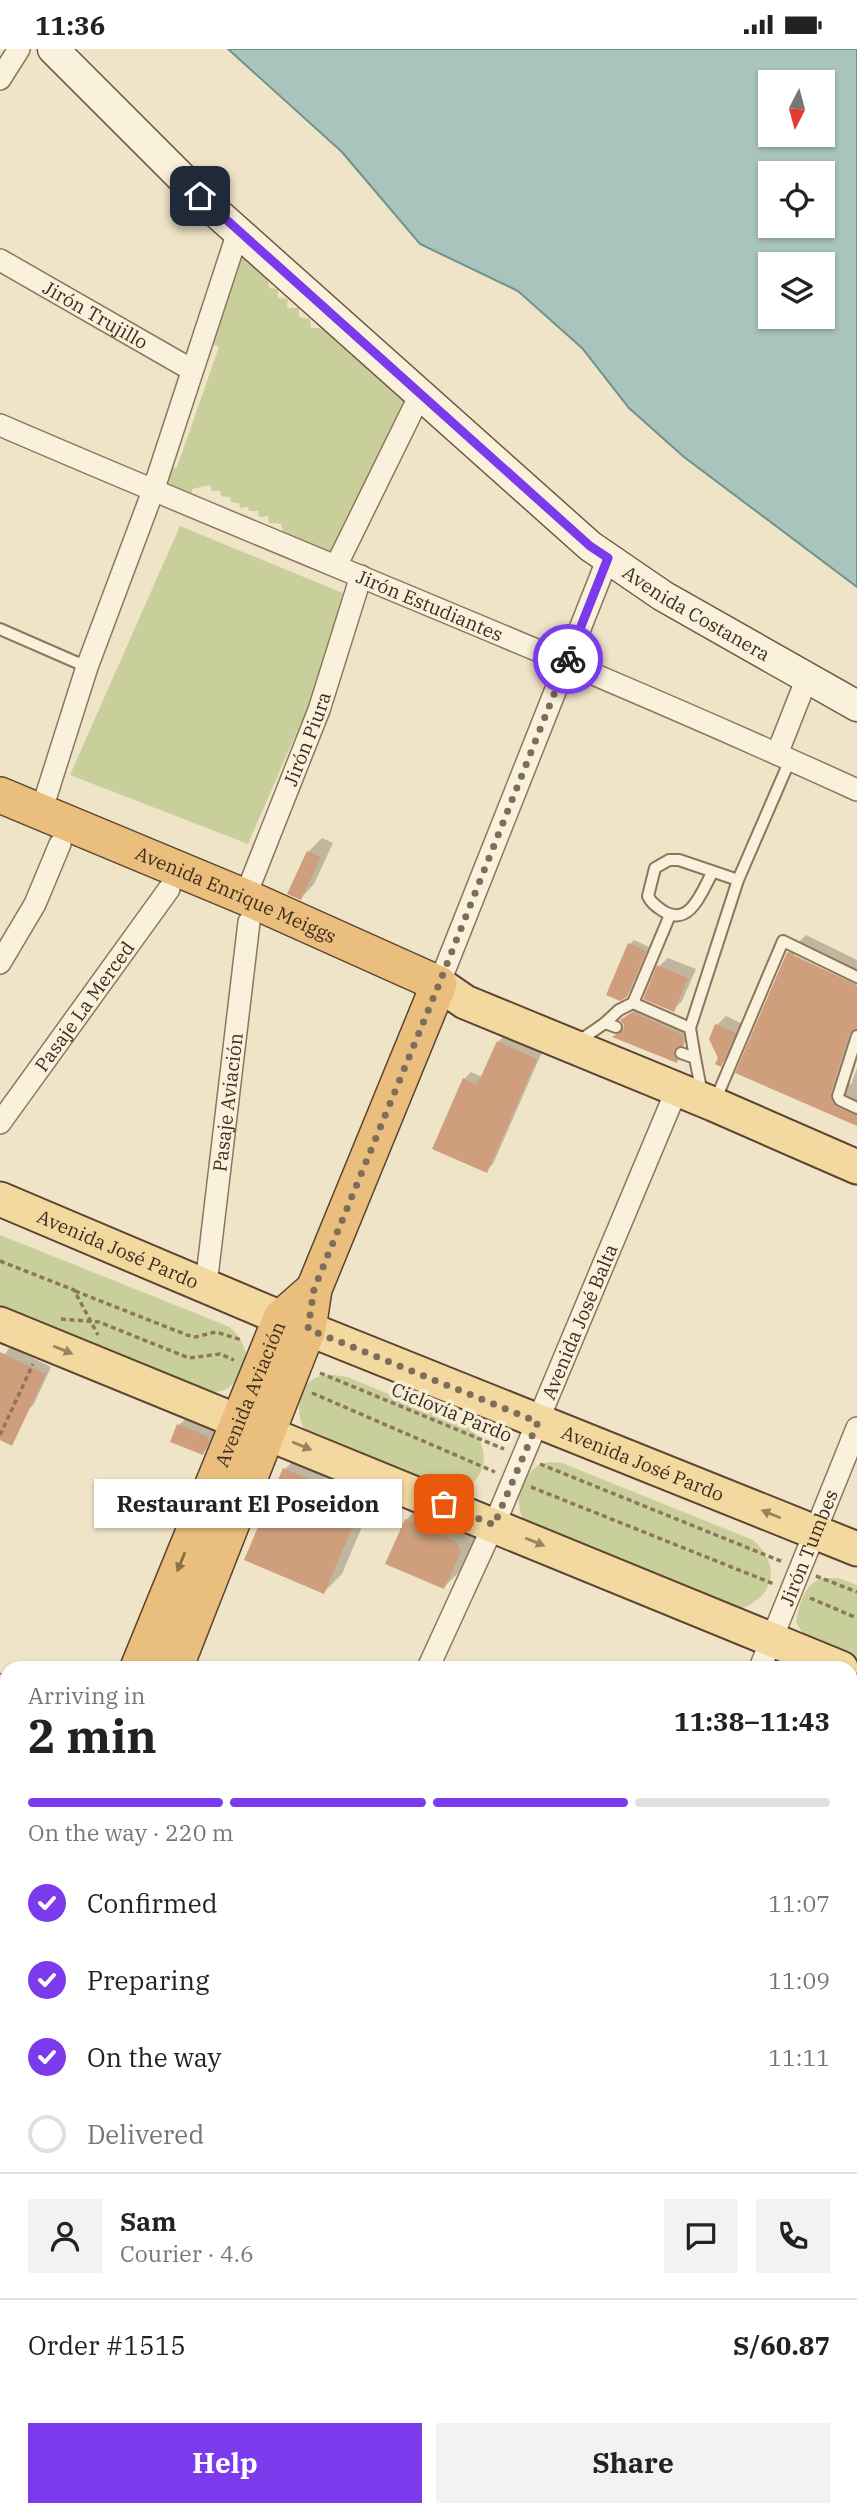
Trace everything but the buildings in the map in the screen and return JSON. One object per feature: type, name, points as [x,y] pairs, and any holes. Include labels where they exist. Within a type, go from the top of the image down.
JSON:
[{"type":"highway","name":"Avenida Enrique Meiggs","points":[[0,795],[247,910],[445,996]]},
{"type":"highway","name":"Avenida Enrique Meiggs","points":[[0,819],[169,889],[247,910]]},
{"type":"highway","name":"Avenida Aviación","points":[[177,1661],[253,1427],[277,1366],[445,996]]},
{"type":"highway","name":"Avenida Aviación","points":[[141,1661],[253,1427]]},
{"type":"main road","name":"Avenida Costanera","points":[[53,49],[237,232],[590,546],[663,596],[857,706]]},
{"type":"main road","name":"Avenida Enrique Meiggs","points":[[445,996],[698,1098],[857,1167]]},
{"type":"main road","name":"Avenida José Pardo","points":[[0,1199],[295,1323],[857,1549]]},
{"type":"main road","points":[[0,1324],[49,1331],[253,1427],[494,1525],[766,1653],[806,1661]]},
{"type":"street","points":[[0,79],[19,49]]},
{"type":"street","points":[[41,812],[88,667],[153,491],[237,232]]},
{"type":"street","name":"Jirón Trujillo","points":[[0,260],[191,370]]},
{"type":"street","points":[[336,566],[420,395]]},
{"type":"street","name":"Jirón Estudiantes","points":[[0,425],[361,576],[857,790]]},
{"type":"street","name":"Avenida Aviación","points":[[445,996],[566,664],[608,558]]},
{"type":"street","name":"Jirón Piura","points":[[247,910],[319,710],[361,576]]},
{"type":"street","points":[[783,757],[807,678]]},
{"type":"street","points":[[0,963],[35,904],[60,844]]},
{"type":"street","name":"Pasaje La Merced","points":[[0,1123],[169,889]]},
{"type":"street","name":"Pasaje Aviación","points":[[206,1285],[247,910]]},
{"type":"street","name":"Avenida José Balta","points":[[431,1661],[538,1422],[698,1098]]},
{"type":"street","name":"Jirón Tumbes","points":[[766,1653],[857,1429]]},
{"type":"lane","points":[[0,629],[88,667]]},
{"type":"lane","points":[[698,1098],[690,1028],[737,880],[783,757]]},
{"type":"lane","points":[[712,873],[693,908],[682,914],[670,915],[653,904],[648,895],[655,868],[668,860],[680,860],[737,880]]},
{"type":"lane","points":[[572,1046],[610,1025],[619,1010],[633,1003],[670,915]]},
{"type":"lane","points":[[698,1098],[783,941],[857,977]]},
{"type":"lane","points":[[633,1003],[690,1028]]},
{"type":"lane","points":[[857,1035],[838,1096],[840,1100],[857,1108]]},
{"type":"lane","points":[[681,1053],[695,1058]]},
{"type":"path","name":"Ciclovía Pardo","points":[[74,1290],[187,1335],[195,1337],[216,1332],[277,1366],[523,1457],[857,1592]]},
{"type":"path","points":[[0,1435],[49,1331],[99,1322],[189,1358],[220,1354],[277,1366],[513,1480],[857,1618]]},
{"type":"green space","points":[[245,253],[266,263],[269,288],[278,289],[278,298],[288,299],[287,308],[299,308],[299,317],[310,319],[311,328],[338,328],[411,402],[335,555],[286,543],[281,524],[269,523],[268,516],[259,517],[258,511],[249,511],[248,507],[240,508],[239,503],[231,502],[230,497],[221,496],[220,491],[212,491],[210,485],[192,489],[192,500],[165,492],[164,471],[177,467],[219,347],[212,344],[241,257]]},
{"type":"green space","points":[[180,526],[355,598],[248,844],[70,775]]},
{"type":"green space","points":[[0,1235],[230,1327],[245,1350],[245,1364],[239,1377],[223,1391],[199,1390],[0,1309]]},
{"type":"green space","points":[[323,1375],[347,1377],[470,1427],[482,1446],[484,1456],[480,1474],[474,1482],[454,1493],[306,1432],[300,1418],[301,1394],[310,1381]]},
{"type":"green space","points":[[562,1463],[753,1540],[762,1549],[771,1569],[767,1588],[761,1597],[739,1609],[533,1530],[521,1514],[521,1492],[530,1473],[540,1464]]},
{"type":"green space","points":[[821,1578],[838,1578],[857,1585],[857,1661],[814,1642],[796,1622],[806,1591]]},
{"type":"water","points":[[228,49],[857,49],[857,587],[684,457],[629,408],[582,348],[518,291],[420,244],[342,152]]},
{"type":"way so far","points":[[444,1504],[494,1525],[538,1422],[308,1329],[314,1289],[568,659]]},
{"type":"place","name":"Restaurant El Poseidon","points":[[444,1504]]},
{"type":"route","points":[[200,196],[590,546],[608,558],[568,659]]}]
